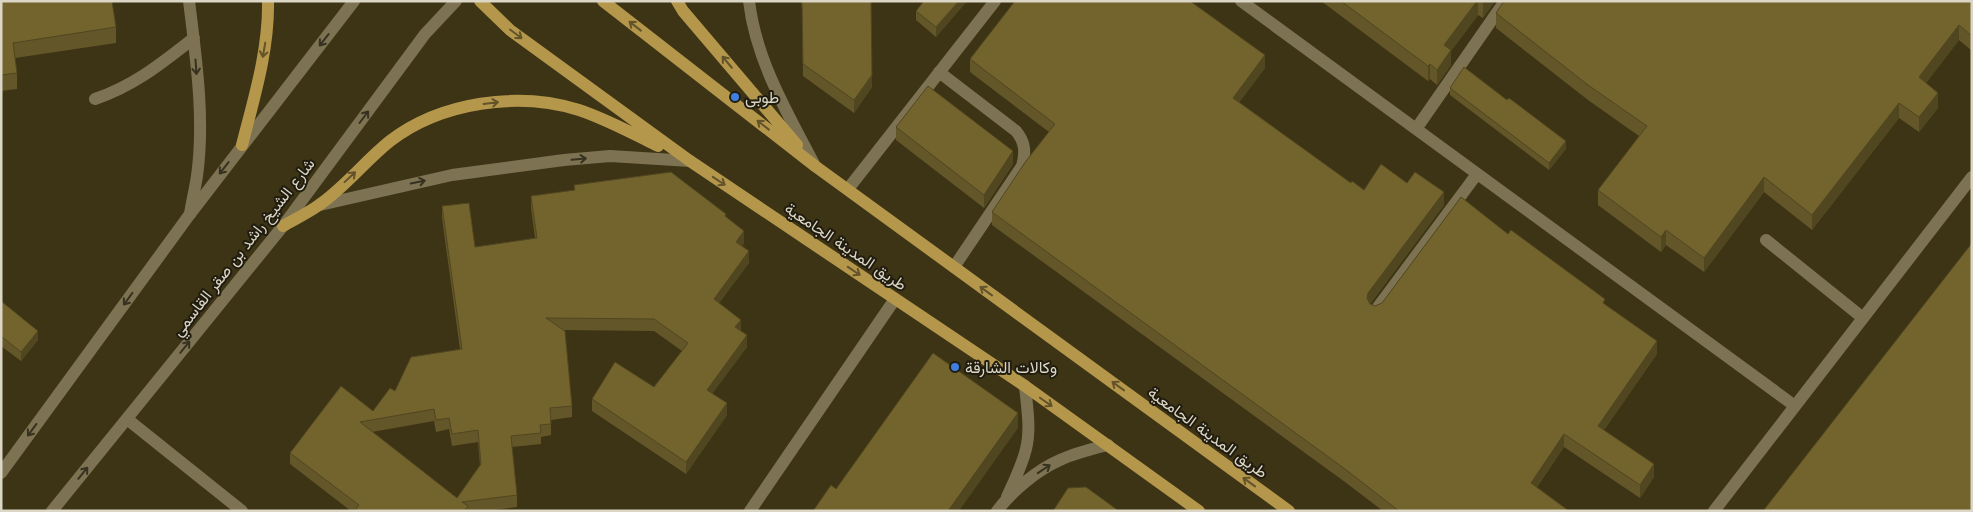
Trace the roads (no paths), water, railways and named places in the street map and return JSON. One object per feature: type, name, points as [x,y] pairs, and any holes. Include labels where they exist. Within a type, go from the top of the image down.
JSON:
[{"type":"main road","points":[[189,1],[194,38],[200,137],[197,176],[190,214]]},
{"type":"main road","points":[[242,146],[266,39],[268,1]]},
{"type":"main road","points":[[1,473],[190,214],[354,1]]},
{"type":"main road","name":"شارع الشيخ راشد بن صقر القاسمي","points":[[52,511],[62,505],[127,419],[283,226],[426,34],[456,1]]},
{"type":"main road","name":"طريق المدينة الجامعية","points":[[480,1],[510,30],[690,161],[1024,386],[1199,511]]},
{"type":"main road","name":"طريق المدينة الجامعية","points":[[603,1],[815,166],[1289,511]]},
{"type":"main road","points":[[677,1],[683,11],[815,166]]},
{"type":"main road","points":[[750,1],[751,18],[762,58],[778,96],[815,166]]},
{"type":"main road","points":[[848,189],[995,1]]},
{"type":"main road","points":[[1241,1],[1795,406]]},
{"type":"main road","points":[[1416,129],[1504,1]]},
{"type":"main road","points":[[95,99],[112,93],[144,76],[194,38]]},
{"type":"main road","points":[[939,72],[1016,131],[1022,138],[1025,148],[1022,166],[954,267]]},
{"type":"main road","points":[[283,226],[320,205],[391,140],[417,124],[445,112],[490,103],[509,101],[543,103],[577,110],[610,122],[690,161]]},
{"type":"main road","points":[[320,205],[452,175],[564,160],[610,156],[690,161]]},
{"type":"main road","points":[[1375,311],[1477,174]]},
{"type":"main road","points":[[1714,511],[1972,177]]},
{"type":"main road","points":[[1766,240],[1863,318]]},
{"type":"main road","points":[[750,511],[895,299]]},
{"type":"main road","points":[[997,511],[1006,499],[1027,448],[1028,418],[1024,386]]},
{"type":"main road","points":[[127,419],[242,511]]},
{"type":"main road","points":[[1006,499],[1044,468],[1058,461],[1108,445]]},
{"type":"place","name":"طوبى","points":[[735,97]]},
{"type":"place","name":"وكالات الشارقة","points":[[955,367]]}]
